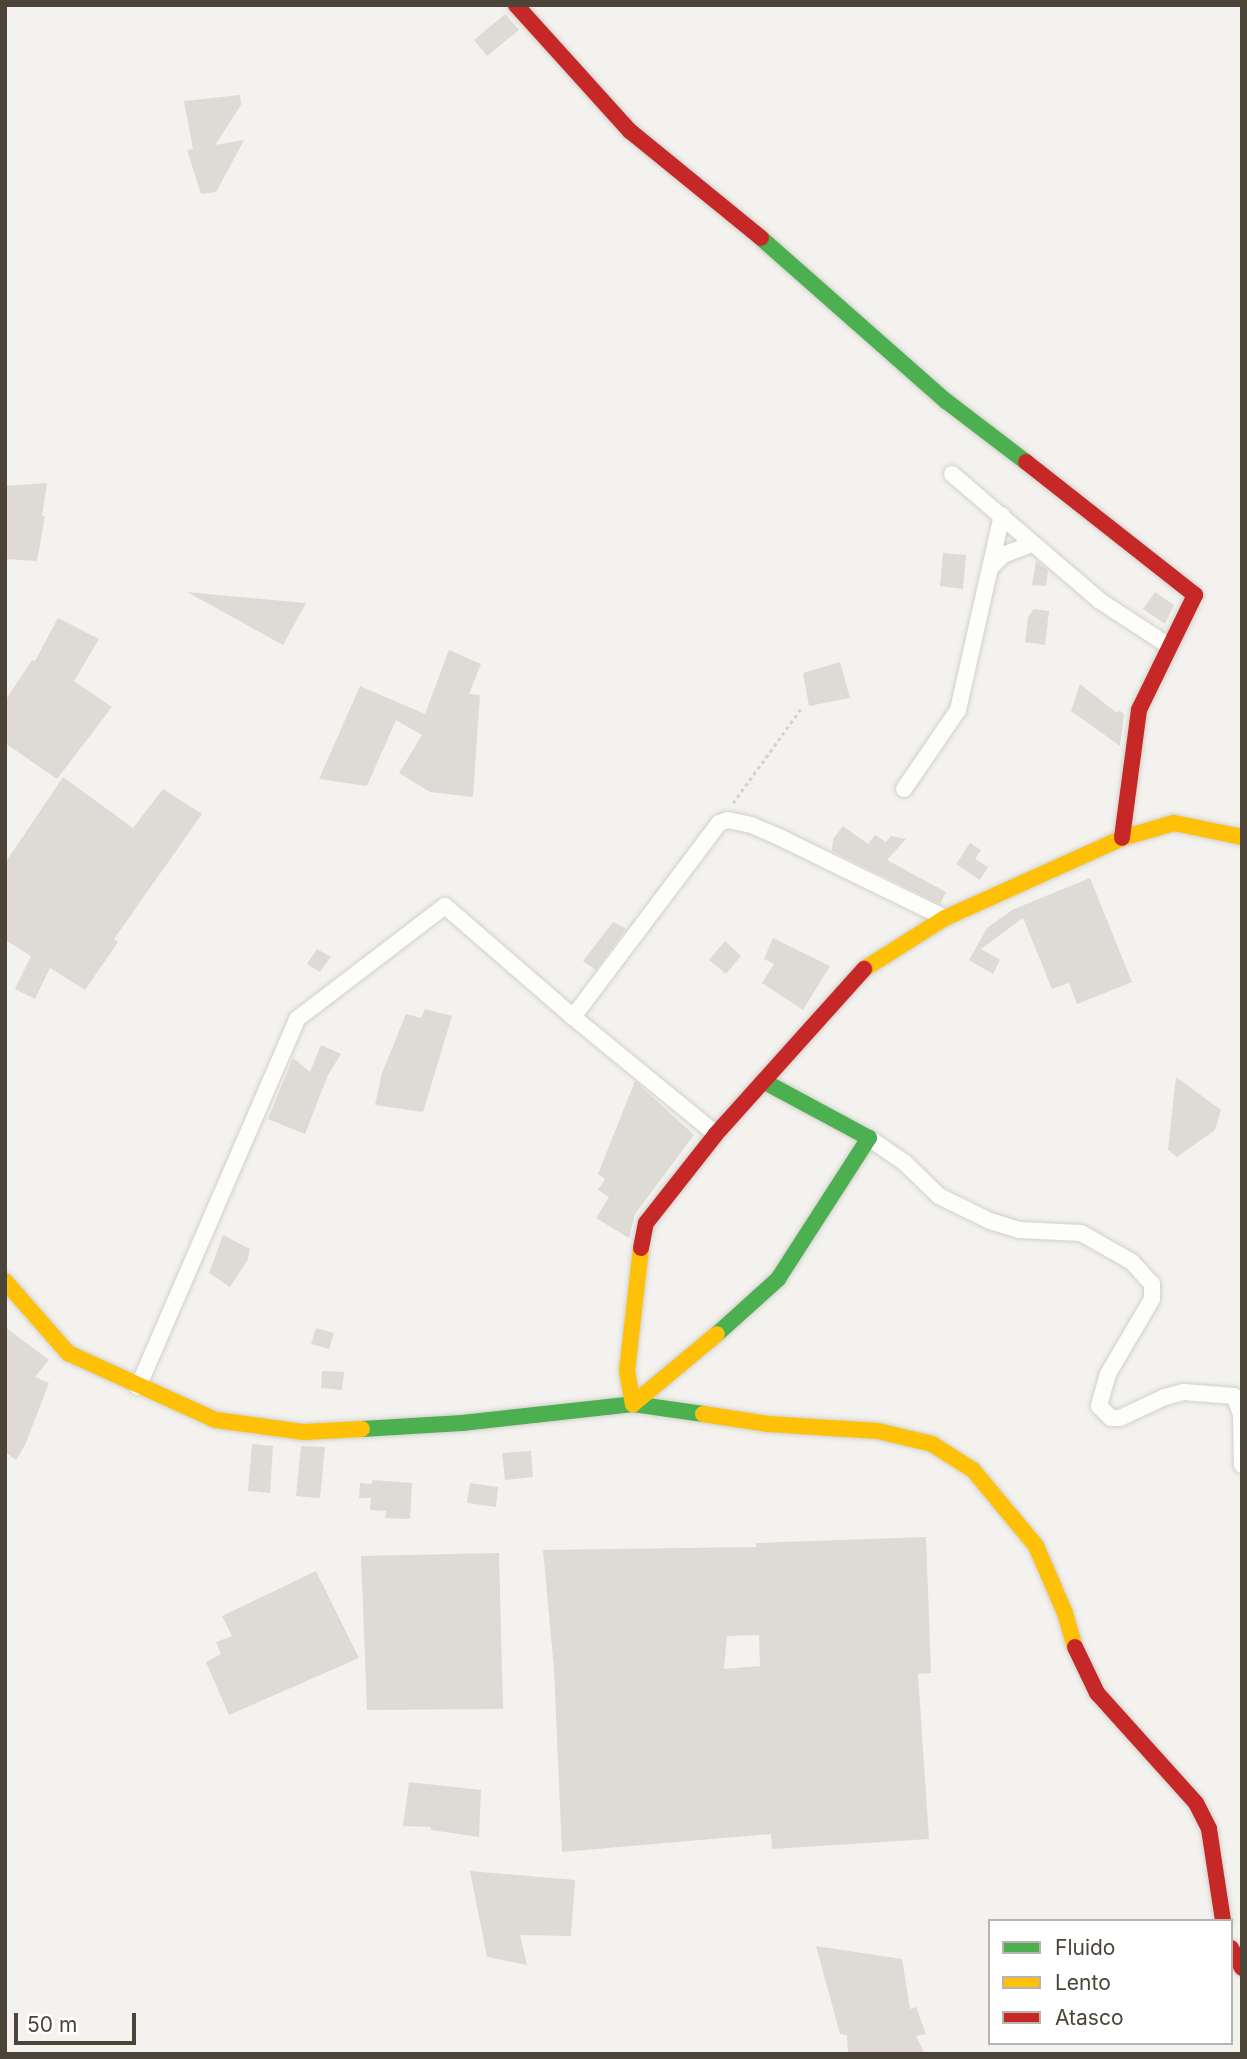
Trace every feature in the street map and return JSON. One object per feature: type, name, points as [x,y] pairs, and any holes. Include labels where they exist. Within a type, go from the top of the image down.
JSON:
[{"type":"street","points":[[516,5],[631,131],[777,251],[946,401],[1103,520],[1195,595],[1139,710],[1122,838]]},
{"type":"street","points":[[952,474],[1100,601],[1169,646]]},
{"type":"street","points":[[904,789],[958,710],[1002,515]]},
{"type":"street","points":[[990,568],[1003,555],[1032,544]]},
{"type":"street","points":[[573,1017],[719,823],[736,820],[751,825],[945,918]]},
{"type":"street","points":[[634,1404],[627,1371],[639,1258],[646,1223],[716,1134],[854,977],[877,959],[945,918],[1122,838],[1174,823],[1242,837]]},
{"type":"street","points":[[138,1387],[297,1019],[444,906],[573,1017],[716,1134]]},
{"type":"street","points":[[763,1082],[869,1138],[905,1163],[939,1196],[990,1221],[1020,1230],[1081,1233],[1132,1262],[1152,1284],[1152,1300],[1108,1374],[1099,1406],[1111,1418],[1120,1418],[1165,1397],[1184,1392],[1234,1396],[1241,1414],[1239,1449],[1242,1465]]},
{"type":"street","points":[[634,1404],[778,1279],[869,1138]]},
{"type":"street","points":[[5,1281],[68,1353],[138,1387],[216,1420],[304,1432],[462,1423],[634,1404],[768,1424],[878,1431],[932,1444],[973,1470],[1036,1546],[1065,1614],[1070,1637],[1097,1693],[1196,1803],[1209,1829],[1223,1919]]},
{"type":"street","points":[[1233,1952],[1242,1968]]},
{"type":"path","points":[[719,823],[802,707]]},
{"type":"building","points":[[505,14],[519,30],[487,56],[474,40]]},
{"type":"building","points":[[240,95],[241,105],[215,145],[244,140],[216,192],[201,194],[187,150],[193,149],[184,101]]},
{"type":"building","points":[[47,483],[42,516],[45,516],[37,561],[5,559],[5,486]]},
{"type":"building","points":[[943,553],[966,555],[963,589],[940,586]]},
{"type":"building","points":[[1036,561],[1048,570],[1046,586],[1032,585]]},
{"type":"building","points":[[187,592],[306,603],[283,645]]},
{"type":"building","points":[[1155,592],[1174,605],[1165,624],[1143,609]]},
{"type":"building","points":[[1034,609],[1049,611],[1045,645],[1025,642],[1028,617]]},
{"type":"building","points":[[58,618],[99,639],[74,681],[112,707],[57,779],[5,743],[5,701],[32,660],[35,661]]},
{"type":"building","points":[[449,650],[481,664],[469,694],[480,695],[473,797],[430,792],[399,773],[422,735],[396,720],[367,786],[319,779],[360,686],[425,714]]},
{"type":"building","points":[[840,662],[850,698],[809,706],[803,673]]},
{"type":"building","points":[[1080,684],[1117,713],[1119,710],[1124,714],[1120,746],[1071,711]]},
{"type":"building","points":[[63,777],[133,828],[163,789],[202,814],[114,939],[118,942],[85,990],[50,968],[35,999],[15,989],[31,956],[5,940],[5,863]]},
{"type":"building","points":[[843,826],[868,844],[875,835],[886,842],[891,836],[906,839],[887,860],[946,892],[940,904],[832,851],[833,839]]},
{"type":"building","points":[[970,843],[981,850],[975,859],[988,867],[980,880],[956,864]]},
{"type":"building","points":[[1090,878],[1132,982],[1077,1004],[1069,983],[1052,989],[1023,918],[981,949],[1000,960],[993,974],[969,960],[987,928],[1012,910]]},
{"type":"building","points":[[613,922],[626,929],[596,970],[583,961]]},
{"type":"building","points":[[773,938],[830,966],[803,1010],[762,983],[774,964],[764,959]]},
{"type":"building","points":[[725,941],[741,956],[726,974],[709,960]]},
{"type":"building","points":[[317,949],[331,957],[320,972],[307,964]]},
{"type":"building","points":[[425,1009],[452,1016],[423,1112],[375,1105],[382,1073],[406,1014],[421,1018]]},
{"type":"building","points":[[321,1045],[341,1054],[328,1075],[305,1134],[268,1119],[293,1058],[310,1072]]},
{"type":"building","points":[[1176,1077],[1221,1110],[1215,1130],[1177,1157],[1168,1150]]},
{"type":"building","points":[[635,1081],[694,1135],[635,1214],[629,1238],[596,1218],[609,1197],[598,1190],[605,1179],[598,1174]]},
{"type":"building","points":[[223,1235],[250,1249],[248,1259],[230,1287],[209,1273]]},
{"type":"building","points":[[5,1327],[49,1360],[35,1377],[49,1383],[25,1445],[16,1460],[5,1452]]},
{"type":"building","points":[[316,1328],[334,1333],[329,1349],[311,1344]]},
{"type":"building","points":[[322,1371],[344,1372],[342,1390],[321,1388]]},
{"type":"building","points":[[252,1444],[273,1446],[270,1493],[248,1491]]},
{"type":"building","points":[[301,1446],[325,1447],[320,1498],[296,1496]]},
{"type":"building","points":[[531,1451],[533,1477],[505,1480],[502,1453]]},
{"type":"building","points":[[373,1480],[412,1483],[410,1519],[385,1518],[386,1511],[370,1510],[371,1498],[359,1498],[360,1483],[371,1484]]},
{"type":"building","points":[[470,1483],[498,1487],[496,1507],[467,1503]]},
{"type":"building","points":[[926,1537],[931,1673],[918,1674],[929,1839],[772,1849],[771,1834],[562,1852],[554,1669],[543,1550],[756,1547],[756,1543]],"holes":[[[759,1635],[760,1666],[724,1669],[727,1636]]]},
{"type":"building","points":[[499,1553],[503,1709],[367,1710],[361,1556]]},
{"type":"building","points":[[316,1571],[359,1658],[229,1715],[206,1662],[221,1654],[216,1642],[232,1636],[222,1616]]},
{"type":"building","points":[[409,1782],[481,1790],[479,1837],[431,1830],[431,1827],[403,1826]]},
{"type":"building","points":[[470,1871],[575,1880],[571,1936],[520,1935],[527,1965],[487,1957]]},
{"type":"building","points":[[816,1946],[902,1959],[910,2009],[916,2007],[926,2034],[916,2036],[925,2054],[848,2054],[847,2035],[840,2034]]},
{"type":"traffic: fast","points":[[761,238],[946,401],[1026,462]]},
{"type":"traffic: fast","points":[[717,1334],[778,1279],[869,1138],[763,1081]]},
{"type":"traffic: fast","points":[[362,1429],[462,1423],[633,1404],[703,1414]]},
{"type":"traffic: slow","points":[[864,969],[945,918],[1122,838],[1174,823],[1242,837]]},
{"type":"traffic: slow","points":[[641,1248],[627,1371],[633,1404],[717,1334]]},
{"type":"traffic: slow","points":[[5,1281],[68,1353],[216,1420],[304,1432],[362,1429]]},
{"type":"traffic: slow","points":[[703,1414],[768,1424],[878,1431],[932,1444],[973,1470],[1036,1546],[1065,1613],[1075,1647]]},
{"type":"traffic: jam","points":[[516,5],[630,131],[761,238]]},
{"type":"traffic: jam","points":[[1026,462],[1195,595],[1139,710],[1122,838]]},
{"type":"traffic: jam","points":[[641,1248],[646,1223],[716,1134],[864,969]]},
{"type":"traffic: jam","points":[[1075,1647],[1097,1693],[1196,1803],[1209,1829],[1223,1919]]},
{"type":"traffic: jam","points":[[1233,1952],[1242,1968]]}]
